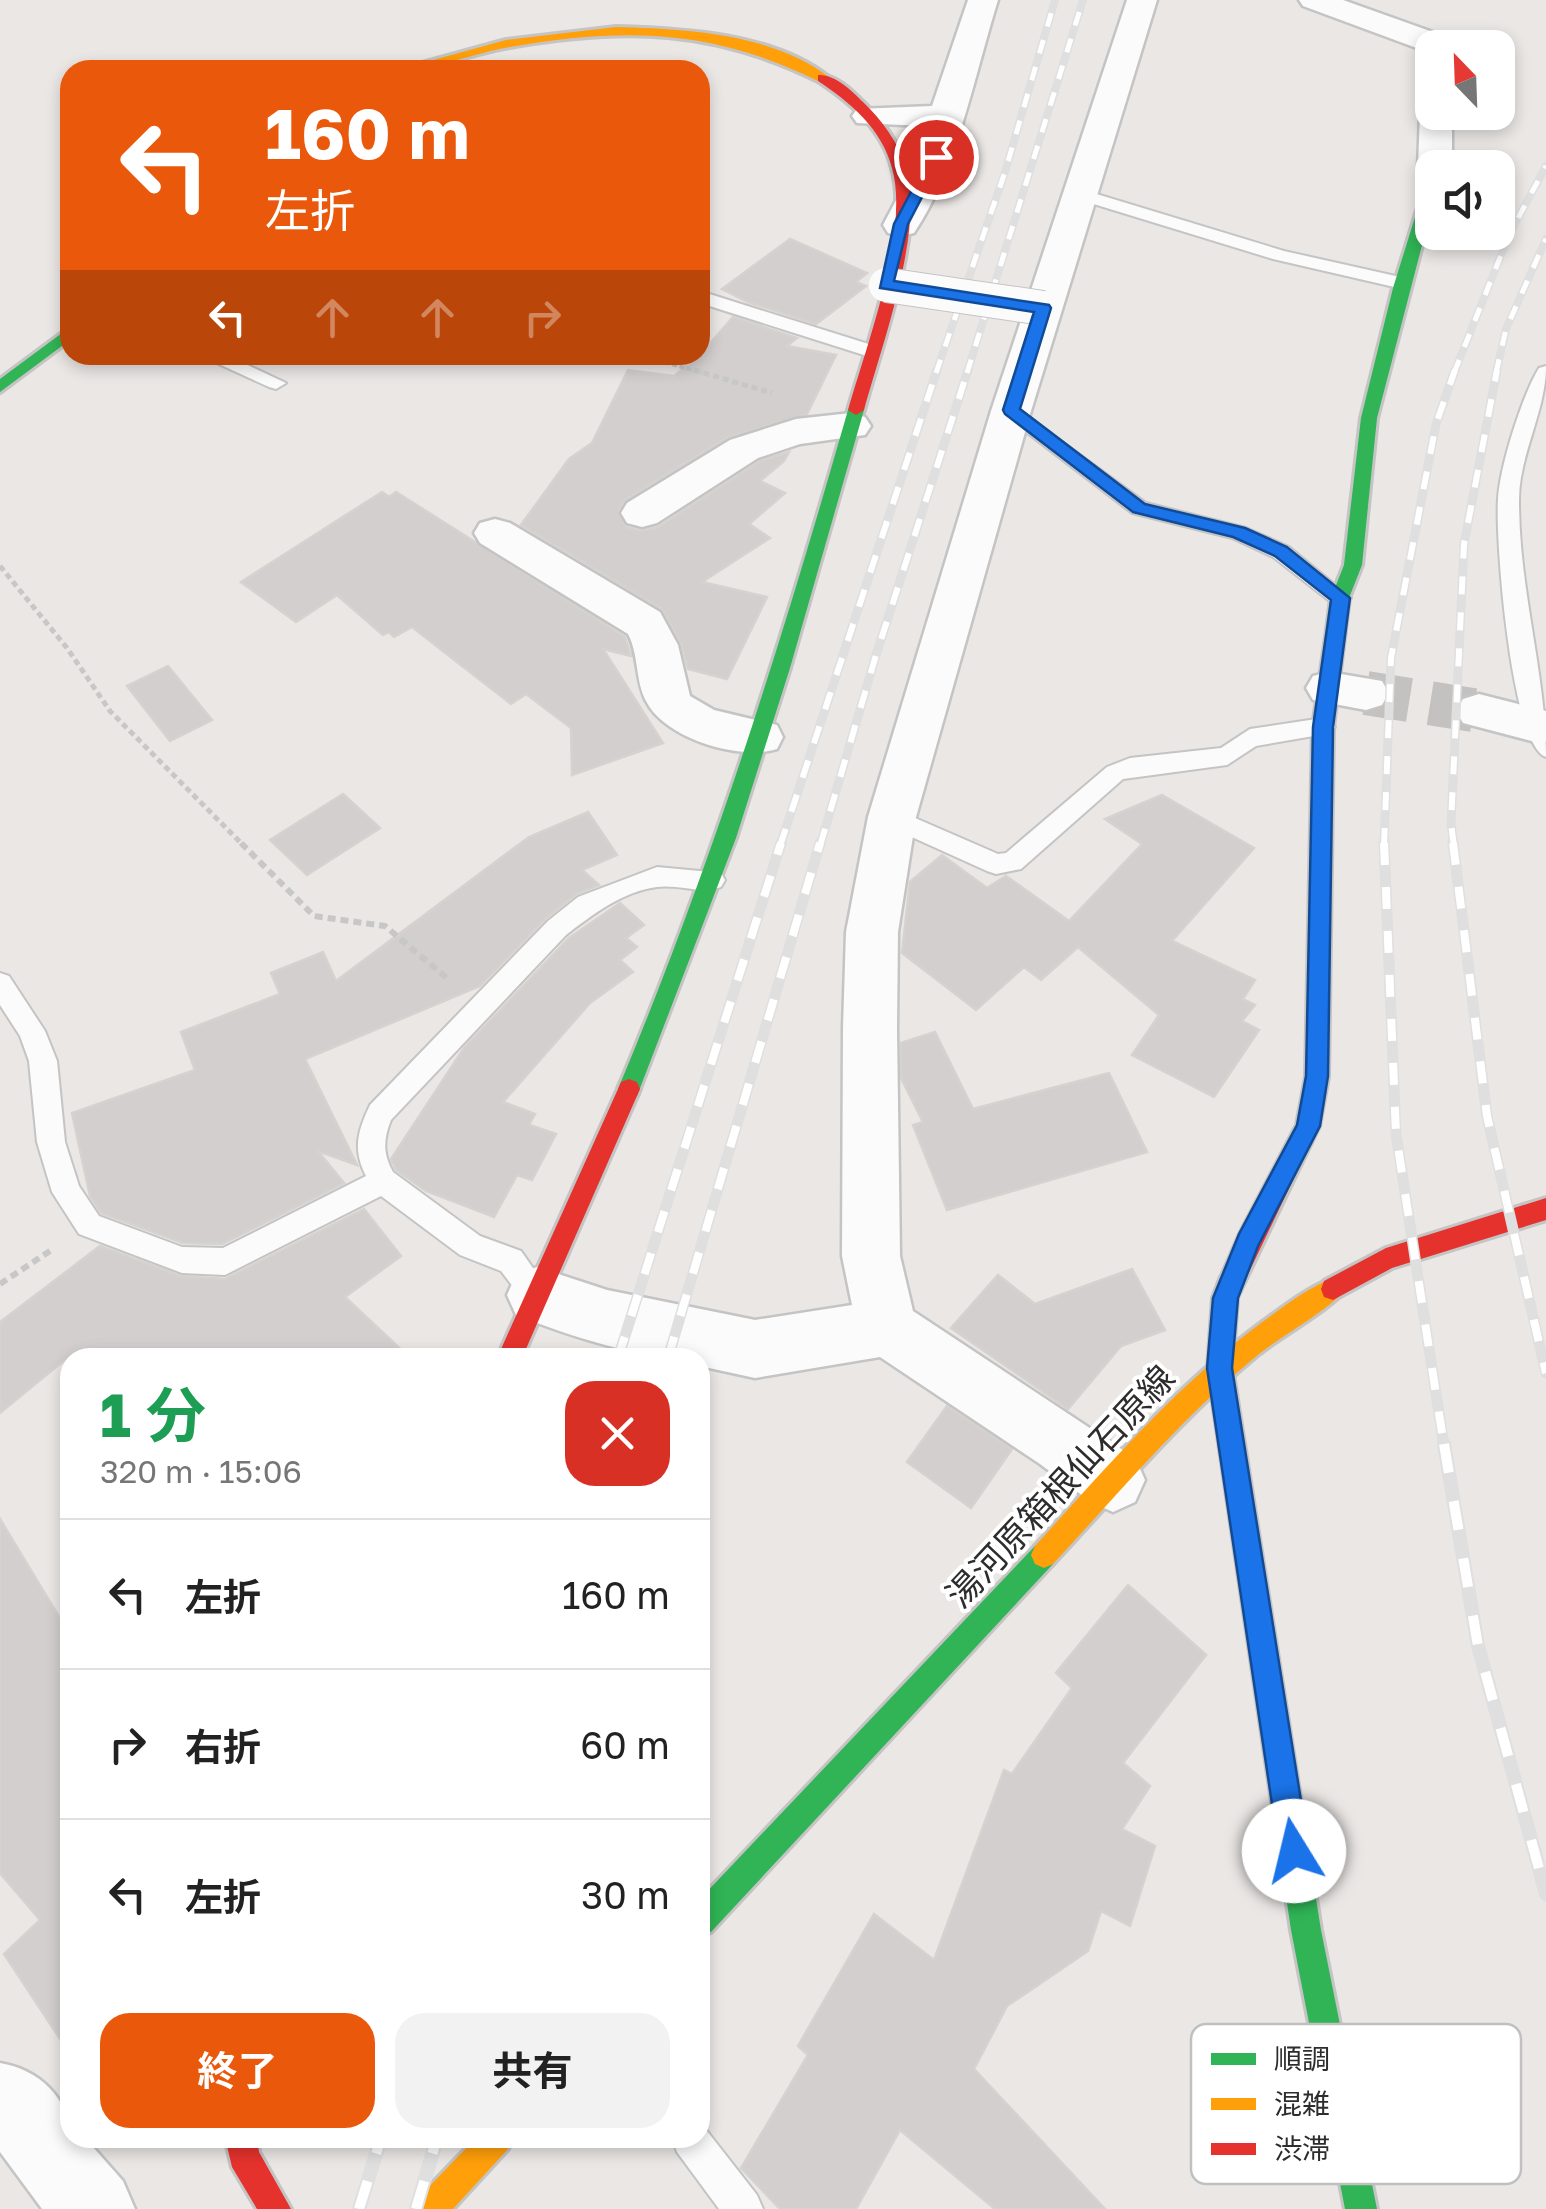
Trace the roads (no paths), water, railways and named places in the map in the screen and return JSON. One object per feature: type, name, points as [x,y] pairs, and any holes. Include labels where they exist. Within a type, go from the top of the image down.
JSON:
[{"type":"street","points":[[901,224],[936,157],[945,116],[983,0]]},
{"type":"street","points":[[888,1328],[871,1256],[870,1028],[872,932],[892,818],[1011,410],[1142,0]]},
{"type":"street","points":[[1314,0],[1423,30]]},
{"type":"street","points":[[436,60],[467,50],[562,33],[616,31],[679,35],[762,51],[813,72],[851,94],[889,139],[902,173],[901,224],[871,350],[760,737],[686,951],[513,1348]]},
{"type":"street","points":[[869,116],[945,116]]},
{"type":"street","points":[[1325,2024],[1306,1930],[1220,1368],[1225,1298],[1248,1242],[1308,1126],[1317,1076],[1339,703],[1340,598],[1353,565],[1369,418],[1415,242]]},
{"type":"street","points":[[886,285],[1043,308]]},
{"type":"street","points":[[0,387],[60,340]]},
{"type":"street","points":[[643,514],[744,448],[852,421]]},
{"type":"street","points":[[494,534],[644,623],[659,644],[667,700],[687,718],[760,737]]},
{"type":"street","points":[[1479,711],[1542,737]]},
{"type":"street","name":"湯河原箱根仙石原線","points":[[710,1909],[1220,1368],[1290,1313],[1386,1259],[1546,1209]]},
{"type":"street","points":[[537,1294],[608,1318],[755,1349],[888,1328],[1113,1480]]},
{"type":"street","points":[[0,2102],[13,2104],[62,2172],[95,2209]]},
{"type":"street","points":[[242,2148],[275,2209]]},
{"type":"street","points":[[430,2209],[488,2148]]},
{"type":"street","points":[[1357,2184],[1362,2209]]},
{"type":"lane","points":[[1080,194],[1279,255],[1403,283]]},
{"type":"lane","points":[[710,300],[871,350]]},
{"type":"lane","points":[[233,365],[276,383]]},
{"type":"lane","points":[[1542,737],[1528,699],[1512,589],[1508,498],[1534,396],[1546,372]]},
{"type":"lane","points":[[1011,410],[1139,508],[1239,532],[1281,552],[1340,598]]},
{"type":"lane","points":[[892,818],[996,864],[1012,862],[1115,773],[1227,756],[1250,738],[1339,703]]},
{"type":"lane","points":[[537,1294],[512,1261],[470,1246],[382,1181],[372,1158],[371,1135],[380,1113],[556,928],[587,904],[658,877],[712,880]]},
{"type":"lane","points":[[0,984],[32,1031],[43,1061],[52,1142],[61,1176],[66,1192],[89,1225],[182,1260],[225,1262],[382,1181]]},
{"type":"lane","points":[[698,2148],[743,2209]]},
{"type":"tunnel","points":[[1366,693],[1479,711]]},
{"type":"railway","points":[[936,372],[1005,172],[1055,0]]},
{"type":"railway","points":[[967,373],[1083,0]]},
{"type":"railway","points":[[1454,373],[1509,235],[1546,166]]},
{"type":"railway","points":[[1496,373],[1506,329],[1546,239]]},
{"type":"railway","points":[[820,846],[876,655],[968,370]]},
{"type":"railway","points":[[1384,844],[1391,658],[1436,424],[1455,370]]},
{"type":"railway","points":[[1454,846],[1451,824],[1464,544],[1497,370]]},
{"type":"railway","points":[[780,846],[936,372]]},
{"type":"railway","points":[[621,1348],[781,843]]},
{"type":"railway","points":[[671,1348],[820,843]]},
{"type":"railway","points":[[1453,843],[1487,1116],[1546,1373]]},
{"type":"railway","points":[[1384,844],[1396,1134],[1444,1446]]},
{"type":"railway","points":[[1444,1444],[1478,1646],[1546,1894]]},
{"type":"railway","points":[[359,2209],[378,2148]]},
{"type":"railway","points":[[416,2209],[434,2148]]}]
